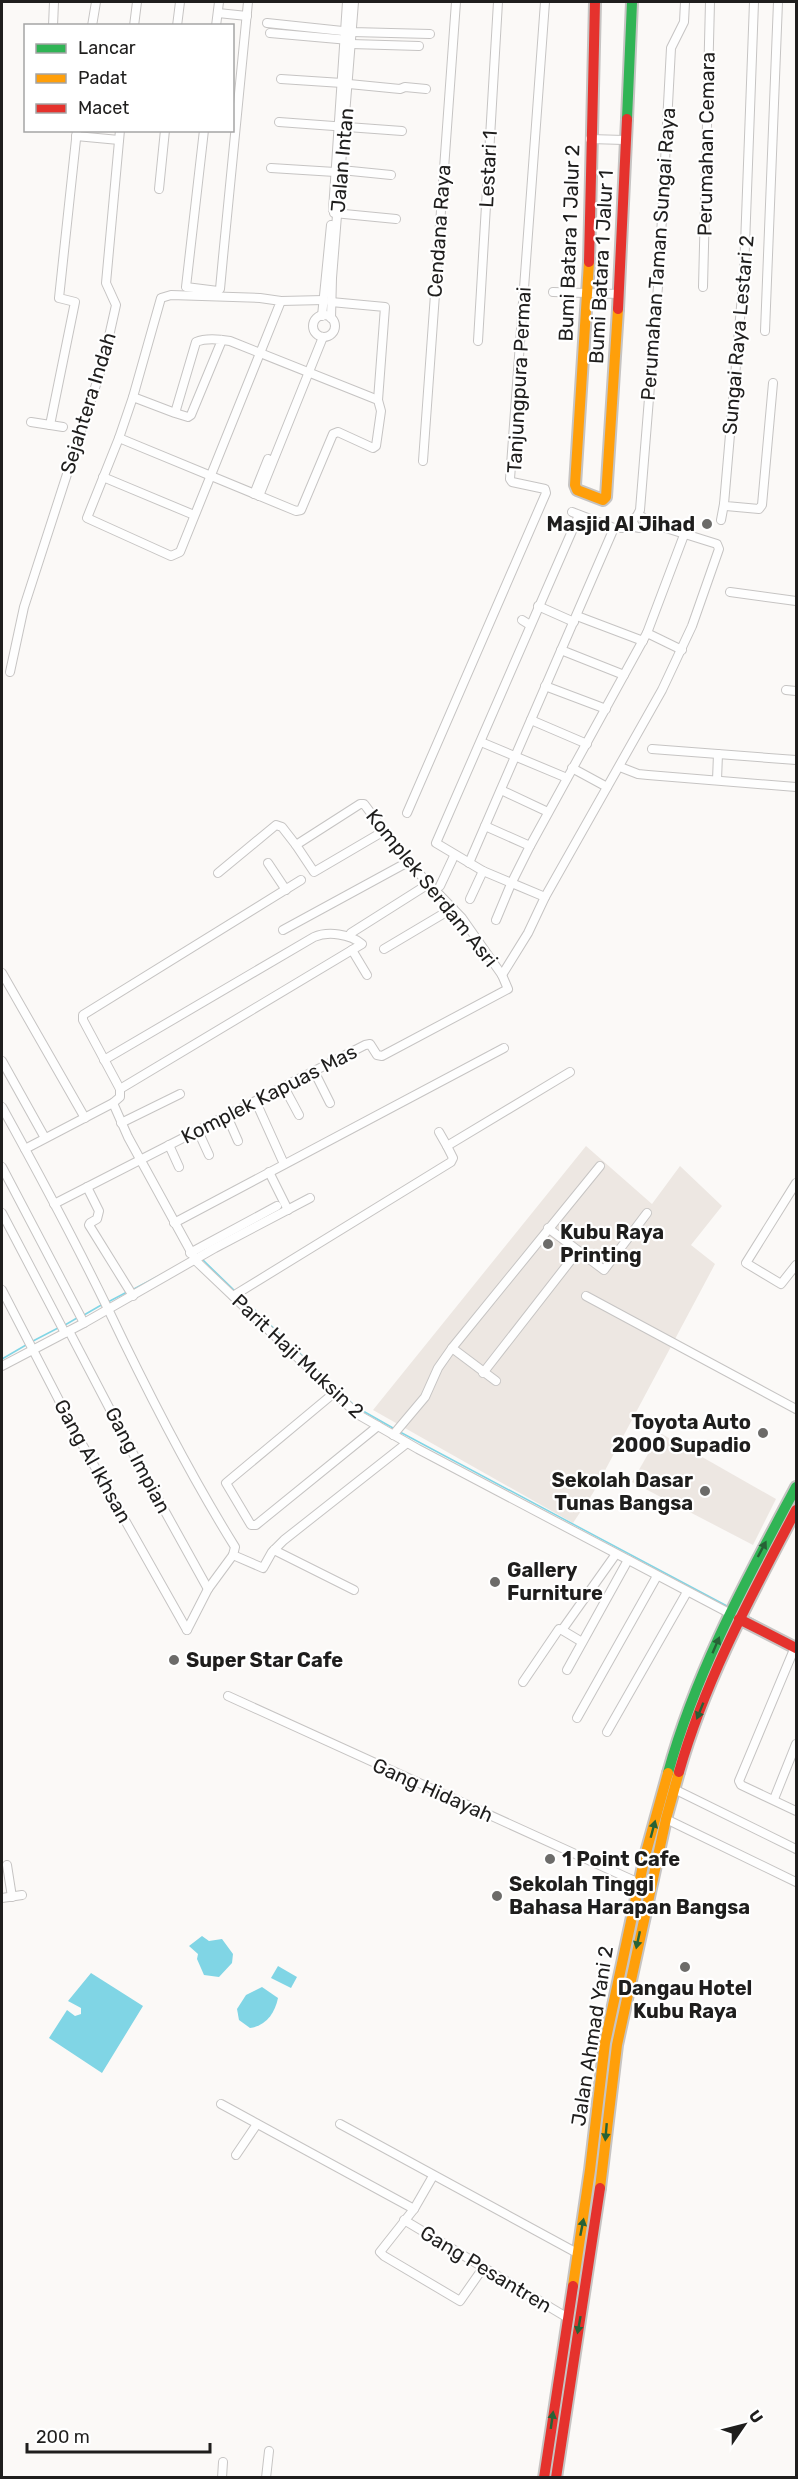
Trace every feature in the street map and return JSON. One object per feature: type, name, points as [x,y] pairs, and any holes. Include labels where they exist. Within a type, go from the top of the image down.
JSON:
[{"type":"main road","name":"Bumi Batara 1 Jalur 2","points":[[575,485],[588,292],[595,2]]},
{"type":"main road","name":"Bumi Batara 1 Jalur 1","points":[[575,485],[577,490],[603,500],[606,497],[619,294],[624,140],[632,2]]},
{"type":"main road","name":"Jalan Ahmad Yani 2","points":[[544,2478],[591,2170],[605,2043],[639,1883],[676,1744],[796,1487]]},
{"type":"main road","name":"Jalan Ahmad Yani 2","points":[[740,1603],[796,1510]]},
{"type":"main road","name":"Jalan Ahmad Yani 2","points":[[556,2478],[587,2280],[617,2045],[674,1789],[687,1744],[734,1616]]},
{"type":"main road","points":[[734,1616],[796,1648]]},
{"type":"main road","points":[[576,2259],[588,2267]]},
{"type":"main road","points":[[574,2278],[587,2280]]},
{"type":"street","points":[[53,24],[54,2]]},
{"type":"street","points":[[92,24],[96,2]]},
{"type":"street","points":[[134,24],[137,2]]},
{"type":"street","points":[[177,24],[180,2]]},
{"type":"street","points":[[216,24],[219,2]]},
{"type":"street","points":[[204,132],[186,287],[218,291],[224,257],[248,2]]},
{"type":"street","points":[[347,2],[349,37]]},
{"type":"street","points":[[331,318],[322,316],[316,319],[313,325],[315,332],[320,336],[330,336],[334,330],[328,301],[341,127],[354,2]]},
{"type":"street","name":"Cendana Raya","points":[[423,461],[456,2]]},
{"type":"street","name":"Lestari 1","points":[[478,339],[498,2]]},
{"type":"street","name":"Tanjungpura Permai","points":[[406,813],[546,493],[543,488],[512,482],[510,479],[545,2]]},
{"type":"street","name":"Perumahan Taman Sungai Raya","points":[[640,519],[659,274],[671,48],[684,22],[685,2]]},
{"type":"street","name":"Perumahan Cemara","points":[[703,287],[710,2]]},
{"type":"street","name":"Sungai Raya Lestari 2","points":[[754,2],[744,272],[724,504],[726,506],[759,509],[762,505],[773,383]]},
{"type":"street","points":[[765,331],[778,2]]},
{"type":"street","points":[[218,13],[247,16]]},
{"type":"street","points":[[267,22],[349,37],[419,46]]},
{"type":"street","points":[[270,33],[349,37],[430,34]]},
{"type":"street","points":[[281,79],[426,89]]},
{"type":"street","points":[[279,122],[402,131]]},
{"type":"street","name":"Sejahtera Indah","points":[[10,672],[24,607],[104,363],[115,314],[115,301],[106,283],[120,132]]},
{"type":"street","points":[[159,189],[165,132]]},
{"type":"street","points":[[50,425],[75,302],[59,298],[77,133],[119,140]]},
{"type":"street","points":[[590,139],[624,140]]},
{"type":"street","points":[[271,168],[392,175]]},
{"type":"street","points":[[335,213],[396,219]]},
{"type":"street","points":[[553,292],[619,294]]},
{"type":"street","points":[[119,438],[210,476],[297,512],[301,510],[333,434],[338,432],[373,448],[376,446],[381,411],[378,400],[385,307],[328,301],[171,295],[161,298],[133,397],[87,518],[171,556],[180,552],[194,515],[210,476],[261,354],[282,301]]},
{"type":"street","points":[[322,316],[328,301]]},
{"type":"street","points":[[256,495],[320,336]]},
{"type":"street","points":[[175,413],[195,342],[222,340],[378,400]]},
{"type":"street","points":[[133,397],[188,417],[222,340]]},
{"type":"street","points":[[31,422],[63,427]]},
{"type":"street","points":[[103,477],[194,515]]},
{"type":"street","points":[[721,520],[724,504]]},
{"type":"street","points":[[502,975],[528,933],[545,897],[620,767],[682,650],[720,546],[640,519],[628,528],[614,528],[575,514],[481,742],[436,843],[454,856],[483,871],[545,897]]},
{"type":"street","points":[[469,863],[614,528]]},
{"type":"street","points":[[496,920],[530,846],[647,633],[684,535]]},
{"type":"street","points":[[730,592],[796,601]]},
{"type":"street","points":[[538,606],[643,641]]},
{"type":"street","points":[[522,621],[530,625]]},
{"type":"street","points":[[647,633],[682,650]]},
{"type":"street","points":[[561,650],[624,675]]},
{"type":"street","points":[[546,686],[606,709]]},
{"type":"street","points":[[786,690],[796,691]]},
{"type":"street","points":[[531,720],[587,744]]},
{"type":"street","points":[[481,742],[567,778]]},
{"type":"street","points":[[652,749],[796,760]]},
{"type":"street","points":[[717,780],[718,754]]},
{"type":"street","points":[[620,767],[638,774],[796,787]]},
{"type":"street","points":[[572,768],[607,787]]},
{"type":"street","points":[[501,790],[548,812]]},
{"type":"street","name":"Komplek Serdam Asri","points":[[296,845],[363,803],[408,862],[453,908],[502,975]]},
{"type":"street","points":[[218,873],[276,825],[282,827],[314,873],[384,831]]},
{"type":"street","points":[[485,826],[530,846]]},
{"type":"street","points":[[440,886],[454,856]]},
{"type":"street","points":[[283,930],[408,862]]},
{"type":"street","points":[[268,863],[286,890]]},
{"type":"street","points":[[470,899],[483,871]]},
{"type":"street","points":[[25,1149],[113,1103],[120,1097],[120,1089],[82,1015],[301,880]]},
{"type":"street","points":[[351,933],[430,883]]},
{"type":"street","points":[[384,950],[453,908]]},
{"type":"street","points":[[104,1060],[314,937],[325,933],[363,944],[120,1089]]},
{"type":"street","points":[[352,950],[368,975]]},
{"type":"street","points":[[2,973],[85,1118]]},
{"type":"street","name":"Komplek Kapuas Mas","points":[[54,1204],[370,1044],[377,1055],[382,1056],[395,1050],[506,991],[508,987],[502,975]]},
{"type":"street","points":[[174,1223],[504,1048]]},
{"type":"street","points":[[2,1061],[45,1138]]},
{"type":"street","points":[[314,1071],[330,1103]]},
{"type":"street","points":[[447,1146],[570,1072]]},
{"type":"street","points":[[284,1087],[299,1115]]},
{"type":"street","points":[[121,1122],[180,1094]]},
{"type":"street","points":[[256,1102],[284,1164]]},
{"type":"street","name":"Parit Haji Muksin 2","points":[[113,1103],[128,1137],[193,1257],[357,1414],[407,1443],[734,1616]]},
{"type":"street","points":[[2,1107],[108,1310],[138,1374],[204,1497],[236,1547],[233,1555],[208,1589]]},
{"type":"street","points":[[227,1116],[238,1141]]},
{"type":"street","points":[[198,1131],[209,1155]]},
{"type":"street","points":[[233,1296],[451,1162],[453,1158],[439,1132]]},
{"type":"street","points":[[169,1145],[179,1167]]},
{"type":"street","points":[[393,1435],[425,1397],[438,1368],[452,1348],[600,1166]]},
{"type":"street","points":[[2,1167],[84,1323]]},
{"type":"street","points":[[269,1172],[288,1210]]},
{"type":"street","points":[[795,1269],[781,1284],[746,1263],[796,1183]]},
{"type":"street","points":[[87,1187],[99,1211],[97,1219],[89,1225],[131,1292]]},
{"type":"street","points":[[193,1257],[310,1198]]},
{"type":"street","points":[[2,1366],[108,1310],[131,1292],[277,1206]]},
{"type":"street","name":"Gang Impian","points":[[2,1213],[208,1589]]},
{"type":"street","points":[[548,1228],[604,1269],[647,1213]]},
{"type":"street","points":[[483,1373],[578,1251]]},
{"type":"street","name":"Gang Al Ikhsan","points":[[2,1290],[78,1437],[187,1630],[208,1589]]},
{"type":"street","points":[[586,1296],[796,1409]]},
{"type":"street","points":[[452,1348],[496,1381]]},
{"type":"street","points":[[334,1393],[226,1483],[251,1526],[256,1525],[378,1426]]},
{"type":"street","points":[[233,1555],[261,1569],[274,1550],[336,1497],[407,1443]]},
{"type":"street","points":[[274,1550],[354,1590]]},
{"type":"street","points":[[523,1682],[559,1629],[562,1630],[616,1554]]},
{"type":"street","points":[[567,1670],[628,1560]]},
{"type":"street","points":[[577,1718],[657,1576]]},
{"type":"street","points":[[608,1732],[687,1592]]},
{"type":"street","points":[[562,1630],[582,1642]]},
{"type":"street","points":[[796,1648],[739,1781],[741,1785],[796,1811]]},
{"type":"street","name":"Gang Hidayah","points":[[228,1696],[639,1883]]},
{"type":"street","points":[[774,1799],[796,1744]]},
{"type":"street","points":[[674,1789],[796,1849]]},
{"type":"street","points":[[666,1819],[796,1882]]},
{"type":"street","points":[[8,1865],[12,1897]]},
{"type":"street","points":[[2,1898],[22,1895]]},
{"type":"street","points":[[221,2104],[414,2209]]},
{"type":"street","points":[[236,2155],[257,2124]]},
{"type":"street","points":[[340,2124],[576,2259]]},
{"type":"street","points":[[433,2176],[414,2209],[380,2252],[460,2301],[483,2268]]},
{"type":"street","name":"Gang Pesantren","points":[[404,2220],[568,2318]]},
{"type":"street","points":[[266,2478],[268,2451]]},
{"type":"street","points":[[222,2478],[223,2462]]},
{"type":"shaded area","points":[[586,1146],[652,1204],[680,1166],[722,1206],[691,1245],[715,1264],[593,1493],[573,1523],[373,1410]]},
{"type":"shaded area","name":"Sekolah Dasar Tunas Bangsa","points":[[660,1433],[776,1499],[753,1545],[632,1482]]},
{"type":"water","points":[[202,1936],[209,1941],[222,1939],[233,1954],[232,1963],[219,1977],[204,1975],[197,1959],[198,1954],[189,1946]]},
{"type":"water","points":[[278,1966],[297,1977],[291,1988],[271,1978]]},
{"type":"water","points":[[91,1973],[143,2006],[102,2073],[49,2038],[67,2010],[75,2016],[81,2014],[81,2008],[68,2001]]},
{"type":"water","points":[[262,1987],[278,1998],[277,2004],[265,2022],[250,2028],[239,2020],[237,2009],[246,1995]]},
{"type":"waterway","points":[[202,1259],[235,1291]]},
{"type":"waterway","points":[[132,1290],[170,1270]]},
{"type":"waterway","points":[[108,1302],[127,1292]]},
{"type":"waterway","points":[[239,1295],[356,1407],[393,1428]]},
{"type":"waterway","points":[[84,1315],[103,1304]]},
{"type":"waterway","points":[[65,1325],[77,1318]]},
{"type":"waterway","points":[[33,1341],[58,1328]]},
{"type":"waterway","points":[[2,1359],[26,1345]]},
{"type":"waterway","points":[[400,1432],[727,1606]]},
{"type":"waterway","points":[[747,1616],[780,1634]]},
{"type":"traffic: fast","points":[[627,119],[632,2]]},
{"type":"traffic: fast","points":[[668,1773],[693,1698],[724,1626],[796,1487]]},
{"type":"traffic: slow","points":[[589,262],[575,485],[577,490],[603,500],[606,497],[618,309]]},
{"type":"traffic: slow","points":[[600,2188],[617,2045],[666,1819],[679,1772]]},
{"type":"traffic: slow","points":[[573,2286],[605,2043],[645,1856],[668,1773]]},
{"type":"traffic: jam","points":[[589,262],[595,2]]},
{"type":"traffic: jam","points":[[618,309],[627,119]]},
{"type":"traffic: jam","points":[[679,1772],[716,1671],[746,1606],[796,1510]]},
{"type":"traffic: jam","points":[[739,1619],[796,1648]]},
{"type":"traffic: jam","points":[[556,2478],[600,2188]]},
{"type":"traffic: jam","points":[[544,2478],[573,2286]]},
{"type":"place","name":"Masjid Al Jihad","points":[[707,524]]},
{"type":"place","name":"Kubu Raya Printing","points":[[548,1244]]},
{"type":"place","name":"Toyota Auto 2000 Supadio","points":[[763,1433]]},
{"type":"place","name":"Sekolah Dasar Tunas Bangsa","points":[[705,1491]]},
{"type":"place","name":"Gallery Furniture","points":[[495,1582]]},
{"type":"place","name":"Super Star Cafe","points":[[174,1660]]},
{"type":"place","name":"1 Point Cafe","points":[[550,1859]]},
{"type":"place","name":"Sekolah Tinggi Bahasa Harapan Bangsa","points":[[497,1896]]},
{"type":"place","name":"Dangau Hotel Kubu Raya","points":[[685,1967]]}]
